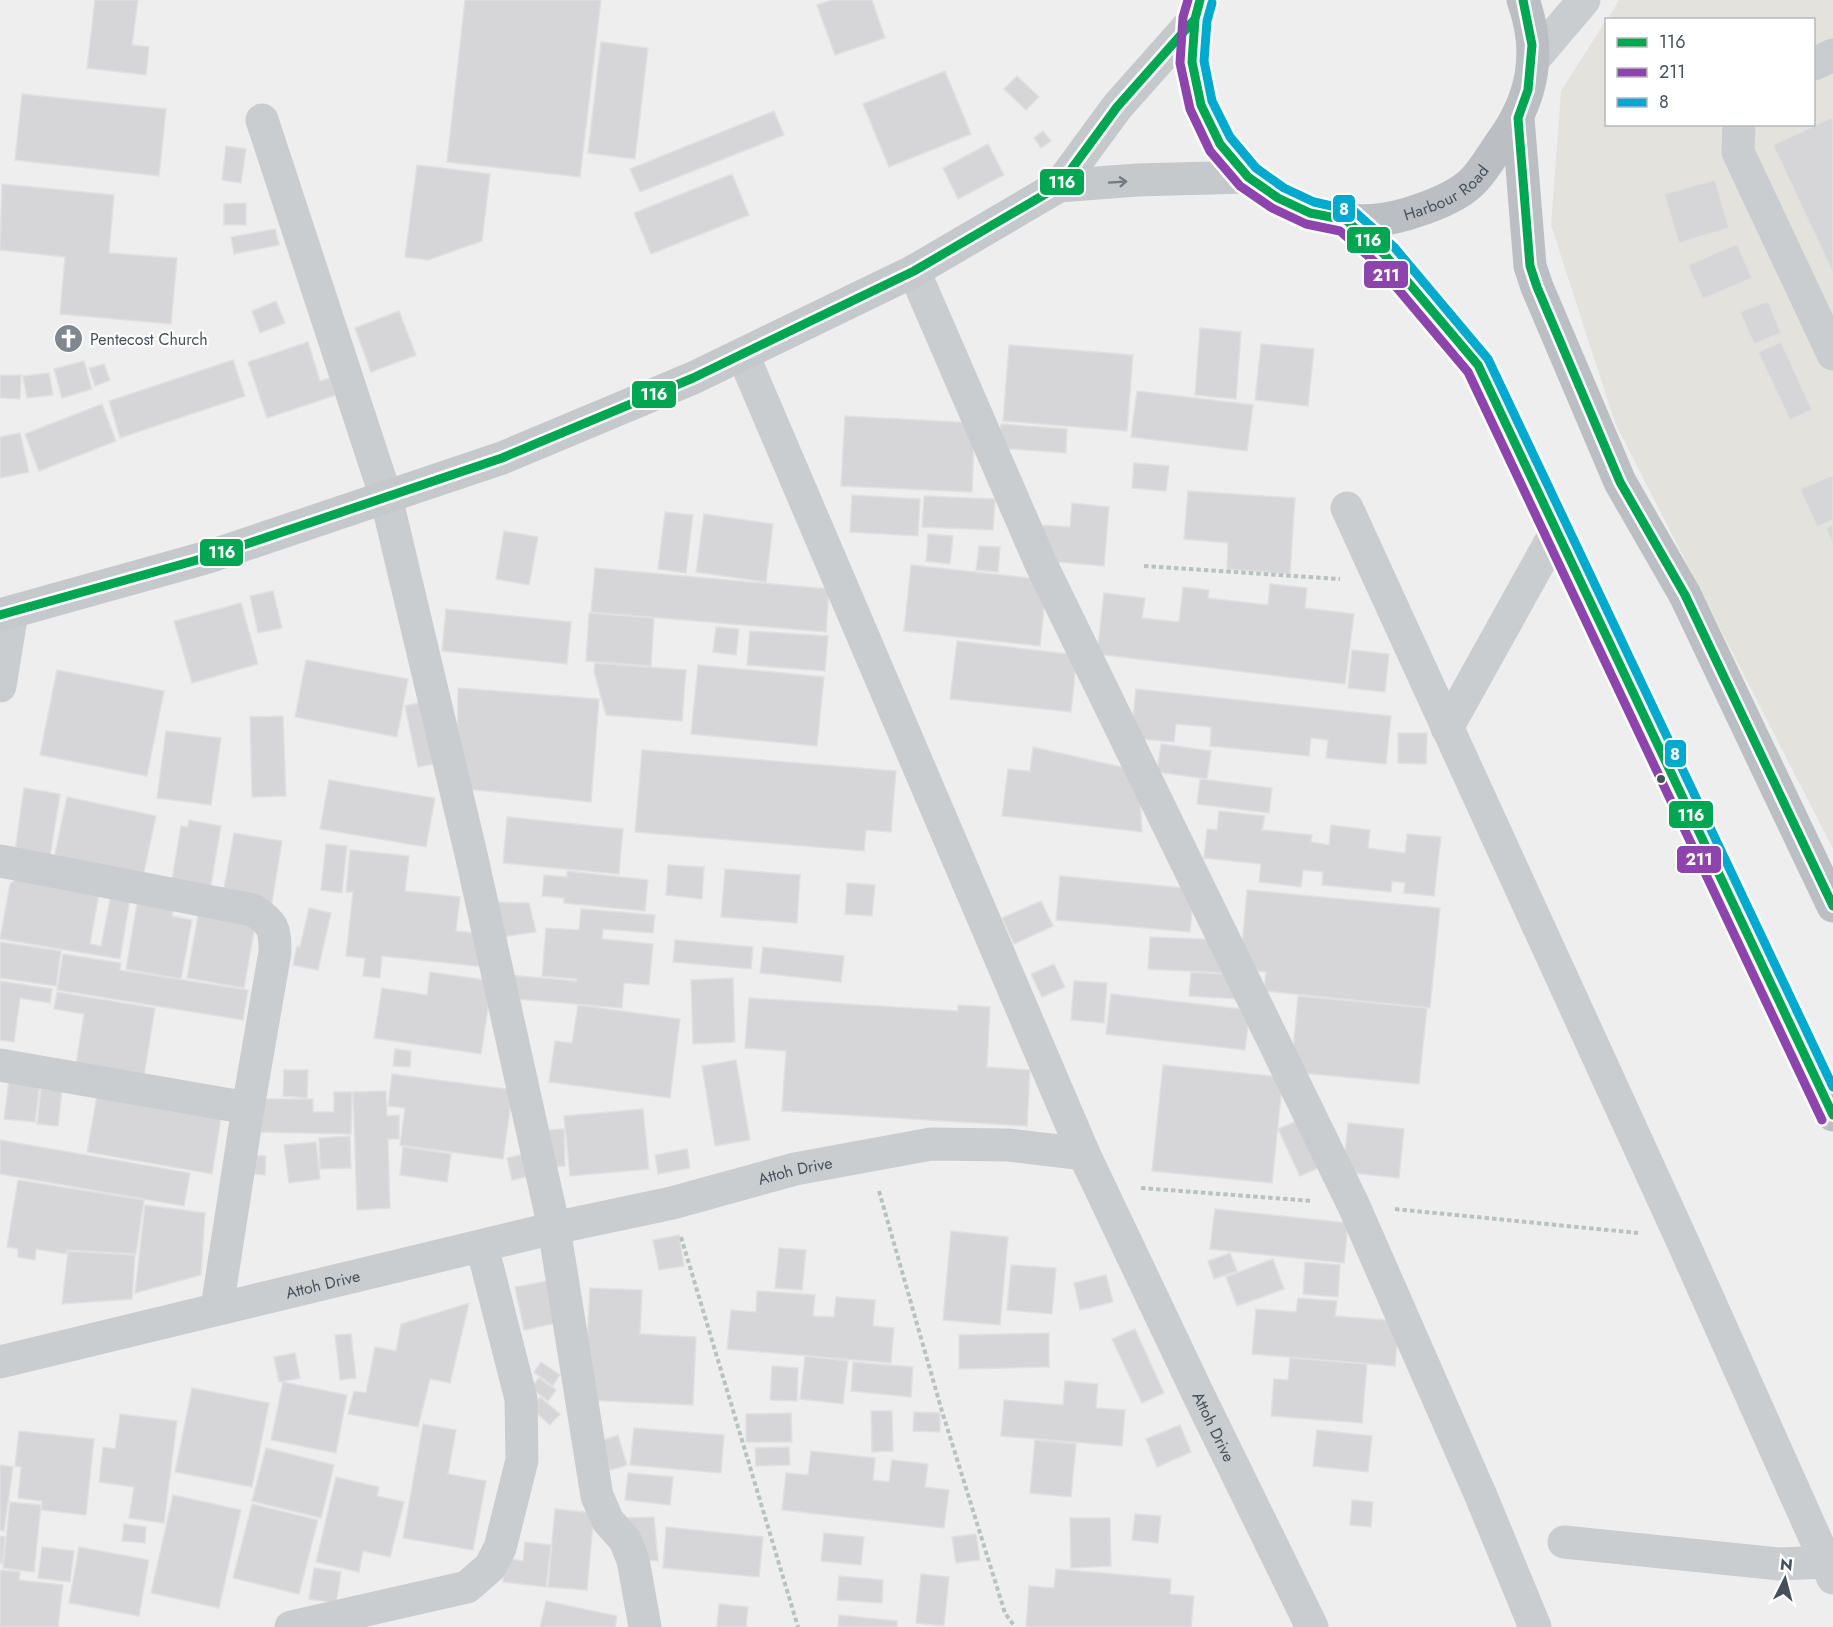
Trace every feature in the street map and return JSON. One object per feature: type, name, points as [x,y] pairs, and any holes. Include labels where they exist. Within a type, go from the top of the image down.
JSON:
[{"type":"highway","name":"Harbour Road","points":[[1197,10],[1192,62],[1201,105],[1220,144],[1248,177],[1278,198],[1310,213],[1346,220],[1392,219],[1436,205],[1474,180],[1518,118],[1525,105],[1533,60],[1530,20],[1523,0]]},
{"type":"highway","name":"Harbour Road","points":[[1518,118],[1530,266],[1537,287],[1620,482],[1685,595],[1833,906]]},
{"type":"highway","points":[[1346,220],[1385,255],[1454,333],[1478,365],[1833,1115]]},
{"type":"main road","points":[[6,613],[208,557],[502,458],[743,355],[914,271],[1059,186],[1117,107],[1197,10]]},
{"type":"main road","points":[[1059,186],[1137,180],[1248,177]]},
{"type":"street","points":[[1533,60],[1584,0]]},
{"type":"street","points":[[1815,64],[1833,55]]},
{"type":"street","points":[[262,120],[386,497],[474,866],[554,1228],[597,1496],[608,1521],[625,1540],[633,1560],[645,1627]]},
{"type":"street","points":[[1739,126],[1737,152],[1833,354]]},
{"type":"street","points":[[914,271],[1041,564],[1353,1204],[1476,1485],[1535,1627]]},
{"type":"street","points":[[743,355],[1084,1154]]},
{"type":"street","points":[[1347,508],[1830,1570]]},
{"type":"street","points":[[1447,728],[1556,532]]},
{"type":"street","points":[[0,686],[6,613]]},
{"type":"street","points":[[0,861],[253,910],[267,920],[275,932],[276,952],[248,1108],[217,1308]]},
{"type":"street","points":[[0,1065],[248,1108]]},
{"type":"street","name":"Attoh Drive","points":[[0,1362],[482,1245],[672,1203],[795,1169],[931,1144],[1008,1144],[1084,1154],[1312,1627]]},
{"type":"street","points":[[291,1627],[467,1587],[490,1567],[500,1548],[522,1460],[520,1399],[482,1245]]},
{"type":"street","points":[[1564,1542],[1830,1570]]},
{"type":"path","points":[[1144,566],[1380,581]]},
{"type":"path","points":[[869,1155],[941,1408],[1005,1613],[1015,1627]]},
{"type":"path","points":[[672,1203],[798,1627]]},
{"type":"shaded area","points":[[1619,0],[1833,0],[1833,849],[1615,423],[1551,225],[1561,91],[1605,22],[1605,126],[1815,126],[1815,18],[1608,18]]},
{"type":"building","points":[[95,0],[138,0],[132,45],[149,47],[146,75],[87,68]]},
{"type":"building","points":[[465,0],[601,0],[580,177],[447,162]]},
{"type":"building","points":[[832,0],[872,0],[885,38],[835,55],[817,5]]},
{"type":"building","points":[[601,42],[648,48],[635,159],[588,153]]},
{"type":"building","points":[[945,71],[971,134],[889,167],[863,104]]},
{"type":"building","points":[[1017,76],[1039,97],[1026,110],[1004,89]]},
{"type":"building","points":[[22,94],[166,109],[159,176],[15,160]]},
{"type":"building","points":[[774,111],[784,135],[640,192],[630,169]]},
{"type":"building","points":[[1833,117],[1833,273],[1773,145]]},
{"type":"building","points":[[1043,131],[1051,141],[1041,148],[1034,138]]},
{"type":"building","points":[[988,144],[1004,175],[958,199],[943,168]]},
{"type":"building","points":[[226,146],[246,149],[241,183],[222,180]]},
{"type":"building","points":[[417,165],[490,174],[482,241],[428,260],[405,257]]},
{"type":"building","points":[[732,174],[749,215],[651,254],[634,213]]},
{"type":"building","points":[[1715,180],[1729,228],[1679,243],[1664,194]]},
{"type":"building","points":[[2,184],[114,195],[109,253],[177,258],[171,324],[60,314],[65,257],[0,250]]},
{"type":"building","points":[[246,203],[246,225],[224,225],[224,204]]},
{"type":"building","points":[[275,229],[279,245],[234,254],[231,237]]},
{"type":"building","points":[[1737,244],[1752,278],[1703,299],[1688,265]]},
{"type":"building","points":[[276,301],[285,323],[260,333],[252,311]]},
{"type":"building","points":[[1768,301],[1781,333],[1754,344],[1740,312]]},
{"type":"building","points":[[399,311],[416,355],[371,372],[355,328]]},
{"type":"building","points":[[1200,328],[1241,332],[1236,399],[1195,395]]},
{"type":"building","points":[[308,342],[320,381],[330,378],[336,395],[267,418],[248,362]]},
{"type":"building","points":[[1781,342],[1812,410],[1790,420],[1758,352]]},
{"type":"building","points":[[1261,344],[1314,349],[1308,406],[1255,400]]},
{"type":"building","points":[[1009,345],[1133,355],[1127,431],[1003,421]]},
{"type":"building","points":[[233,360],[245,396],[120,438],[109,401]]},
{"type":"building","points":[[84,361],[92,389],[62,398],[54,369]]},
{"type":"building","points":[[104,364],[110,380],[95,386],[89,368]]},
{"type":"building","points":[[49,373],[53,395],[27,398],[23,376]]},
{"type":"building","points":[[0,375],[21,375],[20,399],[0,398]]},
{"type":"building","points":[[1137,391],[1253,405],[1247,451],[1131,437]]},
{"type":"building","points":[[102,404],[116,441],[39,471],[25,434]]},
{"type":"building","points":[[845,416],[975,423],[972,492],[841,486]]},
{"type":"building","points":[[1001,424],[1067,429],[1066,453],[999,448]]},
{"type":"building","points":[[20,433],[29,472],[0,478],[0,437]]},
{"type":"building","points":[[1134,463],[1169,466],[1166,491],[1132,488]]},
{"type":"building","points":[[1833,475],[1833,520],[1817,527],[1800,489]]},
{"type":"building","points":[[1188,491],[1295,498],[1290,574],[1227,569],[1228,543],[1184,539]]},
{"type":"building","points":[[852,495],[920,499],[918,536],[850,532]]},
{"type":"building","points":[[924,496],[995,499],[993,530],[922,527]]},
{"type":"building","points":[[1072,503],[1109,507],[1104,566],[1047,561],[1039,525],[1070,527]]},
{"type":"building","points":[[665,512],[693,515],[686,573],[658,569]]},
{"type":"building","points":[[704,514],[773,524],[766,582],[696,572]]},
{"type":"building","points":[[1833,525],[1833,544],[1826,528]]},
{"type":"building","points":[[504,531],[538,537],[529,585],[496,579]]},
{"type":"building","points":[[928,534],[953,536],[950,564],[926,561]]},
{"type":"building","points":[[979,546],[1000,547],[998,572],[976,570]]},
{"type":"building","points":[[911,565],[1047,580],[1040,646],[904,631]]},
{"type":"building","points":[[595,568],[829,589],[826,632],[591,612]]},
{"type":"building","points":[[1270,584],[1307,588],[1305,608],[1354,614],[1345,684],[1097,654],[1104,593],[1145,598],[1142,618],[1179,622],[1183,587],[1209,590],[1208,598],[1268,605]]},
{"type":"building","points":[[273,591],[282,628],[258,633],[250,596]]},
{"type":"building","points":[[241,603],[258,664],[192,683],[174,621]]},
{"type":"building","points":[[446,609],[571,622],[567,664],[442,651]]},
{"type":"building","points":[[589,613],[654,618],[651,666],[586,661]]},
{"type":"building","points":[[716,627],[739,629],[736,655],[713,652]]},
{"type":"building","points":[[750,631],[828,636],[825,671],[747,665]]},
{"type":"building","points":[[957,641],[1077,655],[1071,712],[950,699]]},
{"type":"building","points":[[1352,650],[1389,654],[1385,692],[1348,688]]},
{"type":"building","points":[[306,660],[408,679],[397,737],[295,717]]},
{"type":"building","points":[[595,663],[686,670],[682,721],[606,715],[594,672]]},
{"type":"building","points":[[698,665],[824,677],[817,746],[691,734]]},
{"type":"building","points":[[57,670],[164,691],[147,776],[40,755]]},
{"type":"building","points":[[458,688],[599,699],[591,802],[457,788]]},
{"type":"building","points":[[1136,689],[1391,716],[1386,764],[1326,758],[1328,740],[1311,738],[1309,756],[1210,746],[1211,727],[1176,724],[1174,742],[1131,738]]},
{"type":"building","points":[[429,700],[443,762],[418,767],[405,706]]},
{"type":"building","points":[[283,716],[286,796],[252,797],[250,717]]},
{"type":"building","points":[[166,731],[221,738],[211,805],[157,798]]},
{"type":"building","points":[[1398,733],[1427,733],[1426,764],[1398,763]]},
{"type":"building","points":[[1161,744],[1211,751],[1207,779],[1157,772]]},
{"type":"building","points":[[1033,747],[1139,771],[1142,832],[1002,816],[1008,769],[1030,771]]},
{"type":"building","points":[[642,750],[896,771],[891,832],[866,830],[864,851],[635,832]]},
{"type":"building","points":[[1200,779],[1272,788],[1269,813],[1197,804]]},
{"type":"building","points":[[329,780],[435,798],[426,847],[320,829]]},
{"type":"building","points":[[24,788],[60,794],[50,857],[15,851]]},
{"type":"building","points":[[67,797],[156,816],[141,886],[52,868]]},
{"type":"building","points":[[1219,811],[1265,816],[1262,830],[1312,835],[1311,842],[1329,845],[1331,825],[1370,830],[1368,848],[1405,853],[1407,834],[1441,837],[1434,896],[1404,893],[1405,883],[1392,881],[1391,892],[1322,885],[1323,872],[1303,870],[1301,887],[1259,882],[1261,864],[1204,858],[1207,829],[1217,830]]},
{"type":"building","points":[[507,817],[623,829],[619,874],[503,863]]},
{"type":"building","points":[[189,820],[221,826],[210,891],[171,885],[181,826],[188,827]]},
{"type":"building","points":[[234,833],[282,841],[271,908],[222,899]]},
{"type":"building","points":[[326,844],[347,846],[342,893],[321,890]]},
{"type":"building","points":[[350,850],[409,856],[405,891],[460,897],[456,931],[488,934],[485,967],[382,956],[380,978],[363,976],[365,958],[346,956],[353,892],[346,892]]},
{"type":"building","points":[[668,865],[704,867],[702,899],[666,895]]},
{"type":"building","points":[[725,869],[800,875],[797,923],[721,917]]},
{"type":"building","points":[[567,871],[648,880],[645,911],[564,903],[564,898],[542,896],[544,875],[567,877]]},
{"type":"building","points":[[24,874],[100,888],[90,944],[101,946],[112,890],[131,893],[120,959],[0,939],[10,884]]},
{"type":"building","points":[[1060,876],[1194,889],[1190,932],[1056,920]]},
{"type":"building","points":[[847,883],[875,885],[872,916],[845,914]]},
{"type":"building","points":[[1247,890],[1440,908],[1430,1008],[1264,991],[1266,972],[1240,969]]},
{"type":"building","points":[[138,898],[175,904],[172,916],[192,920],[181,979],[126,969]]},
{"type":"building","points":[[1041,901],[1053,926],[1014,944],[1002,918]]},
{"type":"building","points":[[489,902],[529,903],[536,932],[495,938]]},
{"type":"building","points":[[309,908],[331,913],[318,970],[293,965],[297,946],[300,947]]},
{"type":"building","points":[[581,909],[655,915],[653,933],[603,929],[602,939],[653,944],[649,985],[624,983],[622,1008],[505,998],[508,975],[576,981],[577,979],[542,976],[546,928],[579,930]]},
{"type":"building","points":[[199,910],[256,920],[244,988],[187,978]]},
{"type":"building","points":[[1150,937],[1225,940],[1223,973],[1148,969]]},
{"type":"building","points":[[675,940],[753,947],[751,969],[673,962]]},
{"type":"building","points":[[0,942],[61,951],[56,986],[0,978]]},
{"type":"building","points":[[763,947],[844,956],[841,982],[760,973]]},
{"type":"building","points":[[63,954],[121,963],[120,970],[248,990],[243,1020],[57,990]]},
{"type":"building","points":[[1054,964],[1065,987],[1042,997],[1031,974]]},
{"type":"building","points":[[430,972],[492,981],[481,1054],[374,1038],[382,988],[427,995]]},
{"type":"building","points":[[1191,972],[1240,975],[1238,999],[1189,996]]},
{"type":"building","points":[[733,978],[735,1042],[693,1044],[691,980]]},
{"type":"building","points":[[0,981],[52,989],[50,1003],[20,998],[14,1042],[0,1040]]},
{"type":"building","points":[[1074,981],[1107,983],[1104,1023],[1071,1020]]},
{"type":"building","points":[[57,992],[155,1008],[144,1075],[76,1064],[84,1014],[54,1009]]},
{"type":"building","points":[[1111,994],[1250,1010],[1245,1050],[1106,1034]]},
{"type":"building","points":[[1298,996],[1427,1008],[1419,1084],[1291,1072]]},
{"type":"building","points":[[749,998],[958,1011],[958,1005],[990,1007],[987,1067],[1030,1070],[1027,1126],[782,1111],[786,1051],[745,1048]]},
{"type":"building","points":[[578,1005],[680,1019],[670,1098],[549,1082],[555,1041],[572,1043]]},
{"type":"building","points":[[395,1049],[411,1051],[410,1067],[393,1066]]},
{"type":"building","points":[[736,1060],[750,1140],[715,1146],[702,1066]]},
{"type":"building","points":[[1163,1065],[1283,1077],[1272,1183],[1152,1171]]},
{"type":"building","points":[[284,1070],[308,1070],[307,1098],[283,1096]]},
{"type":"building","points":[[10,1071],[41,1075],[35,1122],[4,1119]]},
{"type":"building","points":[[392,1074],[513,1090],[503,1159],[400,1145],[405,1108],[388,1106]]},
{"type":"building","points":[[41,1089],[62,1091],[58,1126],[37,1124]]},
{"type":"building","points":[[98,1090],[222,1112],[212,1174],[87,1152]]},
{"type":"building","points":[[386,1091],[387,1116],[399,1115],[399,1139],[388,1139],[390,1208],[357,1210],[353,1092]]},
{"type":"building","points":[[334,1092],[352,1092],[351,1134],[251,1132],[251,1099],[313,1099],[313,1112],[334,1112]]},
{"type":"building","points":[[643,1109],[649,1169],[570,1176],[564,1116]]},
{"type":"building","points":[[1304,1118],[1325,1165],[1300,1176],[1278,1129]]},
{"type":"building","points":[[1348,1123],[1404,1129],[1399,1178],[1343,1172]]},
{"type":"building","points":[[564,1129],[565,1166],[549,1167],[547,1130]]},
{"type":"building","points":[[350,1136],[351,1168],[320,1169],[319,1138]]},
{"type":"building","points":[[0,1140],[190,1173],[184,1206],[0,1174]]},
{"type":"building","points":[[316,1142],[320,1179],[289,1183],[284,1145]]},
{"type":"building","points":[[403,1147],[451,1154],[447,1182],[400,1175]]},
{"type":"building","points":[[687,1149],[690,1168],[658,1174],[655,1155]]},
{"type":"building","points":[[533,1152],[538,1174],[512,1180],[507,1158]]},
{"type":"building","points":[[245,1155],[266,1156],[265,1175],[243,1173]]},
{"type":"building","points":[[18,1180],[144,1200],[136,1254],[67,1250],[67,1254],[36,1249],[35,1260],[18,1257],[18,1249],[7,1247]]},
{"type":"building","points":[[145,1205],[205,1213],[201,1275],[135,1293]]},
{"type":"building","points":[[1215,1209],[1348,1223],[1344,1263],[1210,1249]]},
{"type":"building","points":[[951,1231],[1008,1237],[1000,1325],[943,1320]]},
{"type":"building","points":[[679,1235],[684,1266],[659,1270],[653,1240]]},
{"type":"building","points":[[779,1248],[806,1250],[802,1290],[775,1288]]},
{"type":"building","points":[[68,1251],[135,1255],[132,1299],[62,1304]]},
{"type":"building","points":[[1230,1253],[1237,1271],[1214,1279],[1208,1261]]},
{"type":"building","points":[[1273,1259],[1284,1289],[1237,1306],[1226,1277]]},
{"type":"building","points":[[1305,1262],[1340,1265],[1338,1297],[1303,1294]]},
{"type":"building","points":[[1011,1265],[1056,1268],[1052,1314],[1007,1310]]},
{"type":"building","points":[[1106,1275],[1113,1302],[1080,1310],[1074,1283]]},
{"type":"building","points":[[552,1280],[561,1322],[524,1330],[515,1287]]},
{"type":"building","points":[[590,1288],[642,1290],[640,1334],[696,1337],[693,1405],[584,1400]]},
{"type":"building","points":[[757,1291],[815,1295],[813,1316],[834,1317],[836,1297],[875,1300],[873,1326],[894,1328],[891,1363],[727,1349],[731,1310],[756,1312]]},
{"type":"building","points":[[1298,1298],[1337,1301],[1335,1316],[1399,1321],[1395,1366],[1252,1354],[1256,1309],[1296,1312]]},
{"type":"building","points":[[469,1303],[450,1383],[430,1379],[418,1427],[348,1414],[354,1391],[366,1393],[375,1347],[396,1351],[401,1324]]},
{"type":"building","points":[[1135,1329],[1164,1393],[1142,1403],[1112,1339]]},
{"type":"building","points":[[1049,1333],[1049,1367],[959,1369],[959,1335]]},
{"type":"building","points":[[351,1334],[356,1378],[340,1380],[335,1335]]},
{"type":"building","points":[[295,1353],[300,1378],[279,1382],[274,1357]]},
{"type":"building","points":[[805,1356],[848,1361],[843,1404],[800,1399]]},
{"type":"building","points":[[1290,1358],[1367,1364],[1362,1423],[1271,1416],[1274,1379],[1288,1380]]},
{"type":"building","points":[[541,1362],[560,1375],[553,1386],[534,1372]]},
{"type":"building","points":[[853,1362],[913,1367],[911,1397],[851,1391]]},
{"type":"building","points":[[772,1366],[798,1368],[797,1401],[770,1400]]},
{"type":"building","points":[[539,1378],[556,1390],[548,1401],[531,1388]]},
{"type":"building","points":[[1065,1381],[1098,1384],[1096,1408],[1125,1410],[1122,1446],[1001,1436],[1004,1400],[1063,1405]]},
{"type":"building","points":[[283,1382],[347,1395],[336,1453],[271,1440]]},
{"type":"building","points":[[192,1388],[269,1403],[252,1487],[175,1472]]},
{"type":"building","points":[[540,1397],[560,1414],[550,1425],[531,1408]]},
{"type":"building","points":[[871,1411],[892,1411],[893,1451],[872,1452]]},
{"type":"building","points":[[914,1412],[940,1413],[940,1432],[913,1431]]},
{"type":"building","points":[[791,1413],[792,1442],[746,1442],[746,1414]]},
{"type":"building","points":[[120,1414],[177,1421],[164,1523],[129,1518],[134,1487],[99,1482],[103,1447],[115,1449]]},
{"type":"building","points":[[423,1424],[456,1430],[448,1474],[486,1481],[473,1550],[403,1538]]},
{"type":"building","points":[[1180,1425],[1191,1452],[1157,1467],[1146,1439]]},
{"type":"building","points":[[634,1428],[724,1435],[721,1473],[630,1465]]},
{"type":"building","points":[[1317,1430],[1372,1436],[1368,1472],[1313,1466]]},
{"type":"building","points":[[19,1431],[94,1439],[86,1515],[41,1510],[42,1501],[18,1498],[21,1467],[15,1466]]},
{"type":"building","points":[[618,1435],[627,1465],[610,1470],[601,1441]]},
{"type":"building","points":[[1035,1440],[1076,1444],[1071,1497],[1030,1493]]},
{"type":"building","points":[[789,1447],[790,1465],[756,1466],[755,1448]]},
{"type":"building","points":[[266,1448],[334,1465],[321,1518],[252,1501]]},
{"type":"building","points":[[811,1451],[875,1458],[873,1480],[889,1482],[892,1460],[928,1464],[925,1487],[949,1490],[944,1528],[782,1510],[786,1473],[808,1475]]},
{"type":"building","points":[[0,1465],[13,1467],[4,1531],[0,1530]]},
{"type":"building","points":[[628,1473],[673,1477],[670,1505],[625,1500]]},
{"type":"building","points":[[336,1477],[379,1487],[377,1496],[404,1502],[390,1557],[363,1551],[359,1572],[316,1562]]},
{"type":"building","points":[[173,1495],[241,1510],[219,1608],[151,1593]]},
{"type":"building","points":[[1352,1500],[1373,1502],[1371,1527],[1350,1525]]},
{"type":"building","points":[[10,1502],[41,1505],[34,1572],[3,1568]]},
{"type":"building","points":[[252,1504],[318,1520],[299,1594],[233,1578]]},
{"type":"building","points":[[555,1509],[594,1513],[587,1590],[548,1587]]},
{"type":"building","points":[[1135,1514],[1161,1516],[1158,1543],[1132,1540]]},
{"type":"building","points":[[654,1517],[658,1561],[636,1559],[623,1518]]},
{"type":"building","points":[[1070,1518],[1110,1518],[1111,1566],[1071,1568]]},
{"type":"building","points":[[124,1524],[146,1527],[145,1543],[122,1541]]},
{"type":"building","points":[[666,1527],[763,1537],[759,1577],[663,1568]]},
{"type":"building","points":[[824,1533],[864,1537],[861,1565],[821,1561]]},
{"type":"building","points":[[976,1534],[980,1560],[956,1563],[952,1537]]},
{"type":"building","points":[[0,1536],[5,1537],[2,1563],[0,1563]]},
{"type":"building","points":[[525,1542],[551,1545],[546,1587],[503,1582],[506,1558],[523,1561]]},
{"type":"building","points":[[42,1547],[74,1551],[70,1582],[38,1578]]},
{"type":"building","points":[[79,1547],[149,1560],[139,1616],[69,1603]]},
{"type":"building","points":[[314,1568],[341,1572],[336,1603],[309,1599]]},
{"type":"building","points":[[1056,1569],[1171,1579],[1170,1594],[1194,1596],[1191,1627],[1026,1627],[1029,1586],[1054,1588]]},
{"type":"building","points":[[0,1570],[20,1572],[19,1580],[63,1585],[58,1627],[0,1627]]},
{"type":"building","points":[[921,1574],[949,1577],[944,1626],[916,1623]]},
{"type":"building","points":[[839,1576],[883,1580],[882,1603],[837,1600]]},
{"type":"building","points":[[546,1601],[617,1616],[615,1627],[540,1627]]},
{"type":"building","points":[[719,1604],[748,1607],[746,1627],[717,1627]]},
{"type":"building","points":[[839,1615],[897,1621],[897,1627],[838,1627]]},
{"type":"transit line","name":"211","points":[[1188,0],[1183,17],[1180,63],[1190,109],[1210,151],[1240,186],[1272,208],[1306,224],[1340,231],[1376,263],[1468,372],[1822,1120]]},
{"type":"transit line","name":"116","points":[[1200,0],[1195,19],[1192,62],[1201,105],[1220,144],[1248,177],[1278,198],[1310,213],[1346,220],[1385,255],[1478,365],[1833,1115]]},
{"type":"transit line","name":"116","points":[[0,615],[208,557],[502,458],[693,378],[914,271],[1059,186],[1117,107],[1195,19],[1200,0]]},
{"type":"transit line","name":"116","points":[[1523,0],[1532,45],[1528,90],[1518,118],[1530,266],[1537,287],[1620,482],[1685,595],[1833,906]]},
{"type":"transit line","name":"8","points":[[1212,3],[1207,21],[1204,61],[1212,101],[1230,137],[1256,168],[1284,188],[1314,202],[1354,211],[1394,247],[1488,359],[1833,1087]]},
{"type":"place","name":"Pentecost Church","points":[[69,339]]}]
